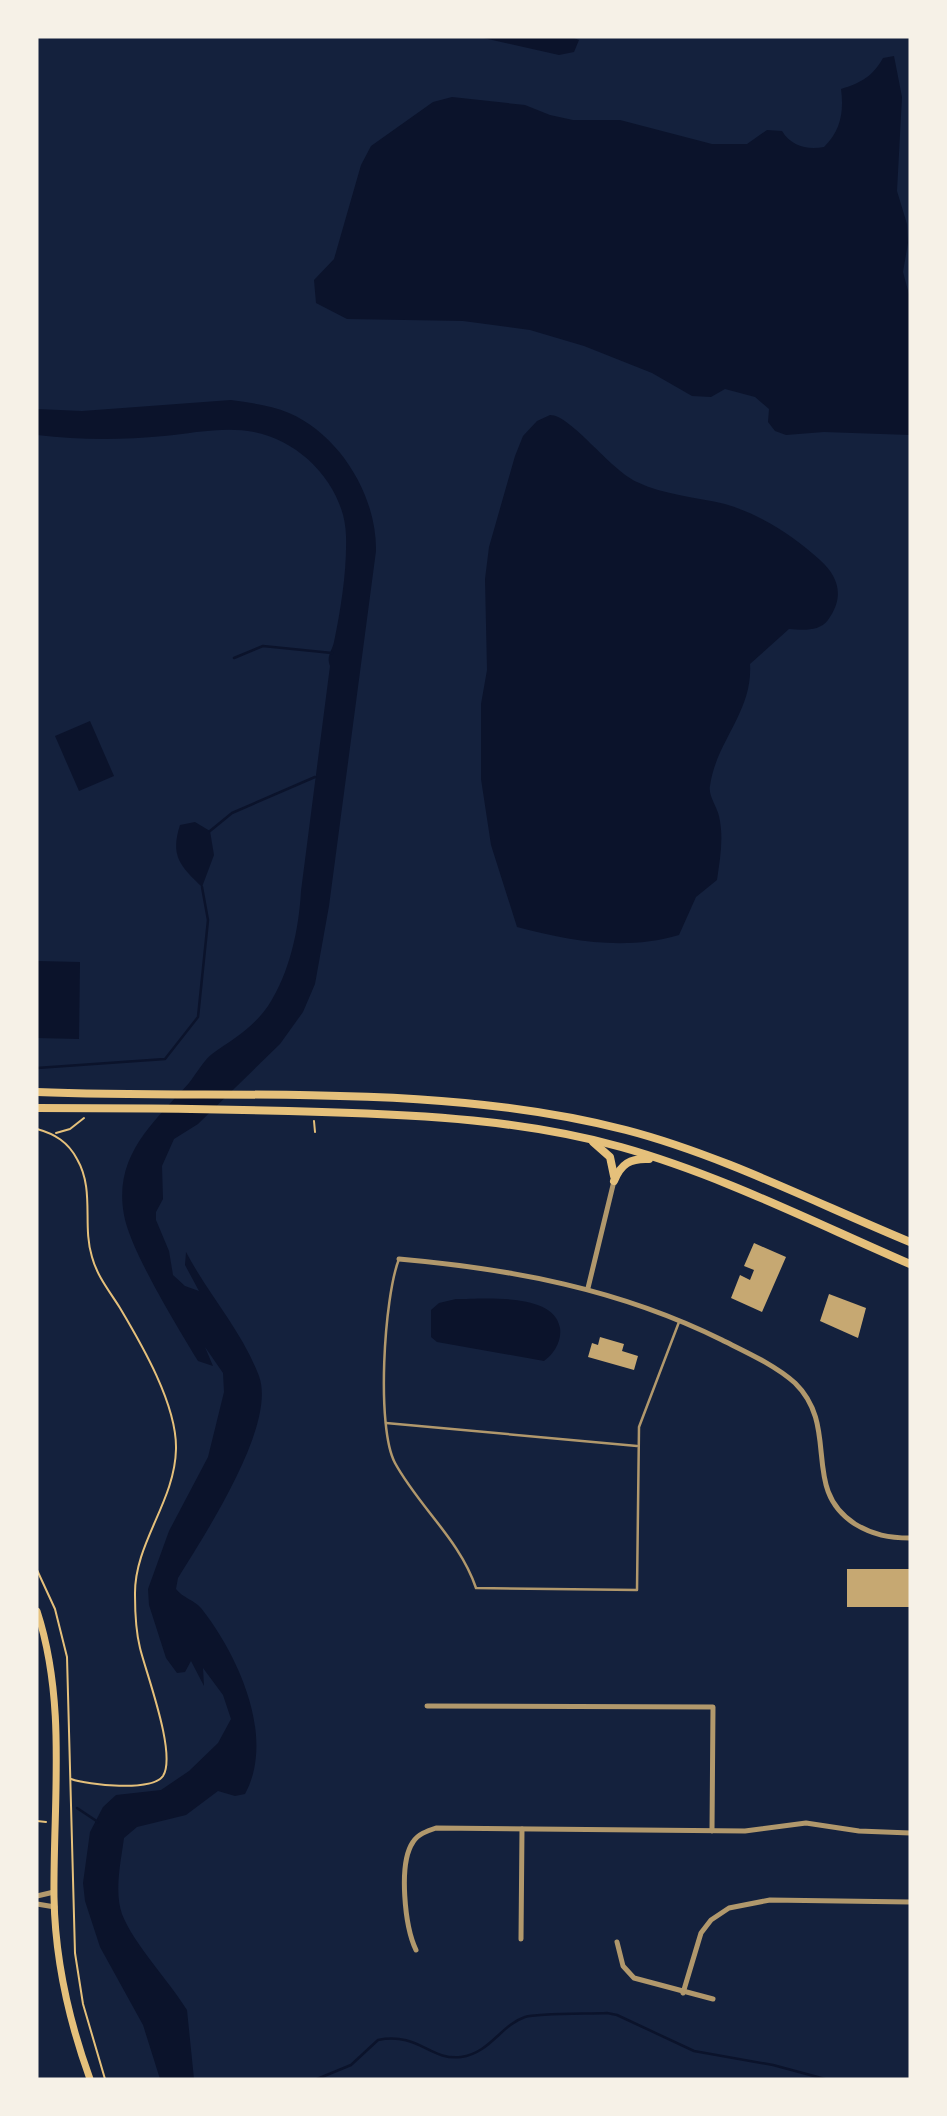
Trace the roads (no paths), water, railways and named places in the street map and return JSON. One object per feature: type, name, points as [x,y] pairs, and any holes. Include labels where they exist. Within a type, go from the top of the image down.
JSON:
[{"type":"main road","points":[[37,1093],[491,1105],[603,1125],[689,1150],[910,1242]]},
{"type":"main road","points":[[37,1108],[248,1110],[452,1116],[495,1121],[590,1140],[680,1167],[910,1264]]},
{"type":"main road","points":[[590,1140],[610,1157],[614,1181]]},
{"type":"main road","points":[[614,1181],[620,1168],[634,1159],[651,1159],[680,1167]]},
{"type":"main road","points":[[37,1611],[51,1663],[56,1700],[55,1907],[64,1985],[73,2029],[90,2079]]},
{"type":"street","points":[[588,1289],[614,1181]]},
{"type":"street","points":[[399,1259],[513,1271],[588,1289],[680,1321],[751,1355],[796,1384],[810,1401],[819,1420],[824,1481],[833,1503],[849,1520],[868,1532],[888,1538],[910,1538]]},
{"type":"street","points":[[427,1706],[713,1707],[712,1831]]},
{"type":"street","points":[[416,1950],[408,1932],[407,1858],[416,1838],[436,1828],[712,1831],[753,1830],[806,1823],[859,1831],[908,1832]]},
{"type":"street","points":[[521,1940],[522,1829]]},
{"type":"street","points":[[37,1896],[54,1892]]},
{"type":"street","points":[[683,1993],[701,1933],[711,1920],[729,1908],[770,1900],[910,1902]]},
{"type":"street","points":[[37,1904],[55,1907]]},
{"type":"street","points":[[617,1942],[622,1966],[629,1975],[641,1982],[713,1999]]},
{"type":"lane","points":[[399,1259],[390,1290],[386,1423],[397,1466],[459,1553],[476,1588],[637,1590],[637,1446],[641,1415],[680,1321]]},
{"type":"lane","points":[[386,1423],[637,1446]]},
{"type":"water","points":[[479,37],[572,37],[579,40],[574,52],[559,55]]},
{"type":"water","points":[[894,56],[902,97],[897,191],[907,224],[908,243],[903,272],[910,298],[910,435],[824,432],[786,435],[775,431],[768,422],[769,409],[755,397],[725,389],[711,397],[692,396],[652,373],[584,346],[530,330],[463,321],[347,319],[316,303],[314,280],[334,259],[361,165],[371,146],[433,102],[452,97],[525,105],[573,120],[620,120],[712,144],[747,144],[767,130],[782,131],[795,143],[818,148],[824,147],[830,141],[838,127],[842,105],[841,89],[866,78],[883,58]]},
{"type":"water","points":[[231,400],[282,410],[307,423],[324,436],[352,470],[362,489],[375,530],[376,551],[329,906],[315,984],[303,1012],[280,1044],[198,1124],[174,1139],[162,1166],[163,1199],[156,1212],[156,1220],[169,1251],[173,1275],[185,1286],[199,1291],[185,1265],[186,1252],[252,1359],[259,1376],[262,1397],[258,1422],[248,1450],[220,1508],[178,1578],[176,1589],[201,1608],[215,1627],[239,1672],[254,1722],[254,1772],[245,1794],[235,1796],[218,1791],[186,1815],[137,1827],[124,1838],[118,1886],[122,1914],[134,1937],[187,2010],[194,2079],[160,2079],[143,2025],[100,1947],[85,1901],[83,1883],[90,1832],[103,1807],[116,1795],[161,1790],[189,1771],[218,1743],[231,1719],[223,1695],[203,1668],[204,1686],[191,1661],[185,1672],[177,1673],[166,1658],[149,1605],[148,1589],[169,1531],[208,1457],[224,1392],[223,1373],[205,1347],[213,1366],[198,1361],[145,1268],[128,1230],[122,1194],[125,1175],[139,1141],[203,1063],[262,1014],[276,993],[288,965],[298,920],[330,666],[329,656],[343,589],[346,536],[338,500],[318,469],[304,456],[272,437],[243,430],[116,439],[37,435],[37,409],[82,411]]},
{"type":"water","points":[[550,415],[569,424],[615,466],[637,482],[669,493],[725,504],[776,527],[820,560],[832,574],[838,588],[833,612],[824,624],[810,629],[789,629],[750,664],[746,697],[719,755],[710,786],[721,832],[717,880],[696,897],[679,935],[659,940],[598,942],[517,927],[491,845],[481,779],[481,704],[487,670],[485,579],[489,547],[523,436],[537,421]]},
{"type":"water","points":[[90,721],[114,776],[79,791],[55,736]]},
{"type":"water","points":[[195,822],[210,831],[214,855],[202,887],[179,860],[176,845],[180,825]]},
{"type":"water","points":[[37,961],[80,962],[79,1039],[37,1038]]},
{"type":"water","points":[[456,1299],[500,1299],[532,1303],[555,1316],[560,1328],[560,1338],[551,1355],[544,1361],[437,1342],[431,1337],[431,1310],[439,1303]]},
{"type":"waterway","points":[[234,658],[263,646],[332,653]]},
{"type":"waterway","points":[[210,831],[232,813],[315,777]]},
{"type":"waterway","points":[[37,1068],[165,1059],[198,1017],[208,920],[202,887]]},
{"type":"waterway","points":[[77,1808],[98,1822]]},
{"type":"waterway","points":[[317,2079],[351,2065],[378,2040],[404,2040],[441,2055],[461,2057],[480,2050],[509,2026],[525,2017],[607,2013],[617,2015],[694,2051],[773,2065],[825,2079]]}]
